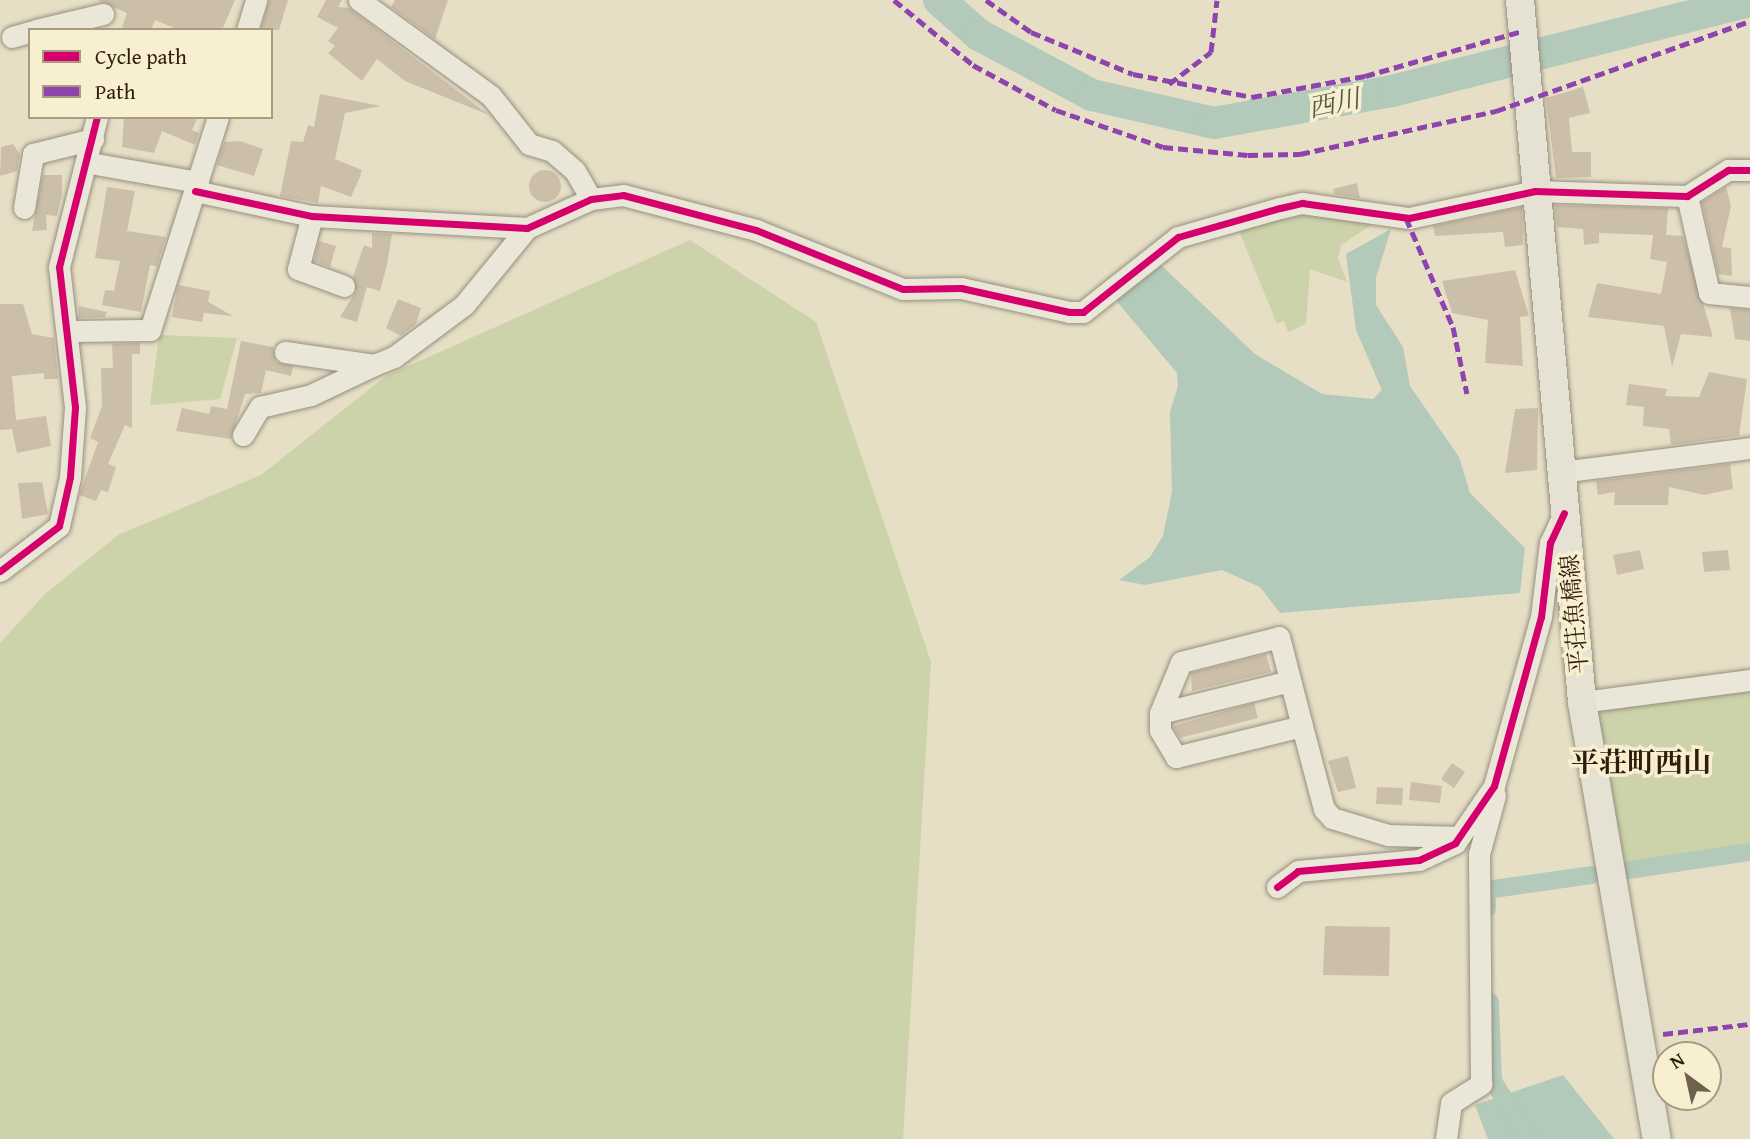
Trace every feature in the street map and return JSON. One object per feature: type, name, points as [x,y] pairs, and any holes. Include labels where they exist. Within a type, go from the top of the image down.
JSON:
[{"type":"main road","name":"平荘魚橋線","points":[[1520,0],[1559,472],[1582,702],[1657,1139]]},
{"type":"street","points":[[248,28],[256,0]]},
{"type":"street","points":[[359,0],[491,96],[529,144],[552,151],[575,171],[591,199]]},
{"type":"street","points":[[45,28],[104,15]]},
{"type":"street","points":[[0,571],[59,526],[75,407],[59,267],[90,163],[97,119]]},
{"type":"street","points":[[68,331],[150,330],[217,119]]},
{"type":"street","points":[[24,208],[33,154],[93,139]]},
{"type":"street","points":[[90,163],[196,186],[312,216],[527,228]]},
{"type":"street","points":[[243,435],[260,407],[311,396],[425,337],[464,305],[527,228],[591,199],[660,201],[820,252],[903,289],[961,288],[1069,312],[1083,312],[1178,237],[1302,203],[1406,218],[1535,191],[1687,196],[1728,170],[1750,170]]},
{"type":"street","points":[[1687,196],[1709,293],[1750,297]]},
{"type":"street","points":[[312,216],[298,269],[344,286]]},
{"type":"street","points":[[285,352],[374,365]]},
{"type":"street","points":[[1559,472],[1750,448]]},
{"type":"street","points":[[1446,1139],[1451,1103],[1481,1084],[1479,854],[1494,786],[1541,617],[1550,543],[1564,513]]},
{"type":"street","points":[[1302,726],[1176,757],[1160,730],[1160,713],[1181,662],[1279,637],[1324,809],[1332,818],[1388,835],[1459,837]]},
{"type":"street","points":[[1582,702],[1750,680]]},
{"type":"street","points":[[1160,713],[1290,681]]},
{"type":"street","points":[[1277,887],[1298,871],[1439,854],[1459,837],[1494,786]]},
{"type":"green space","points":[[1293,214],[1376,222],[1341,245],[1338,258],[1347,282],[1310,269],[1306,324],[1288,332],[1284,321],[1277,324],[1237,226]]},
{"type":"green space","points":[[690,240],[816,322],[931,662],[903,1139],[0,1139],[0,643],[44,595],[118,535],[261,475],[386,376]]},
{"type":"green space","points":[[159,335],[237,338],[220,399],[150,405]]},
{"type":"green space","points":[[1750,687],[1750,850],[1618,866],[1591,710]]},
{"type":"shaded area","points":[[1391,229],[1376,278],[1376,305],[1403,347],[1410,386],[1459,457],[1470,493],[1525,548],[1520,593],[1280,613],[1260,587],[1222,570],[1145,585],[1119,580],[1150,557],[1163,536],[1172,492],[1170,412],[1178,386],[1177,373],[1114,298],[1161,265],[1255,354],[1322,394],[1373,399],[1382,390],[1356,330],[1346,254]]},
{"type":"shaded area","points":[[1563,1075],[1614,1139],[1488,1139],[1475,1105]]},
{"type":"building","points":[[97,0],[235,0],[223,28],[174,28],[155,20],[152,28],[122,28],[127,13]]},
{"type":"building","points":[[269,0],[288,0],[279,30],[262,28]]},
{"type":"building","points":[[326,0],[342,0],[338,7],[349,8],[489,115],[405,81],[377,59],[362,81],[328,53],[335,46],[328,41],[338,28],[317,17]]},
{"type":"building","points":[[395,0],[448,0],[435,39],[391,7]]},
{"type":"building","points":[[1583,87],[1590,113],[1569,118],[1572,152],[1591,152],[1591,177],[1556,178],[1546,98]]},
{"type":"building","points":[[320,94],[381,106],[345,113],[335,159],[362,170],[360,177],[351,197],[321,186],[318,203],[280,196],[291,141],[303,142],[308,125],[314,127]]},
{"type":"building","points":[[124,119],[197,119],[192,130],[199,133],[195,145],[162,131],[154,153],[122,147]]},
{"type":"building","points":[[240,141],[263,149],[254,176],[217,165],[224,142]]},
{"type":"building","points":[[13,144],[20,154],[17,171],[0,176],[1,147]]},
{"type":"building","points":[[545,170],[557,174],[561,186],[557,198],[545,202],[533,198],[529,186],[533,174]]},
{"type":"building","points":[[43,175],[62,175],[62,194],[57,216],[46,215],[47,230],[32,231]]},
{"type":"building","points":[[1357,183],[1360,198],[1334,194],[1333,189]]},
{"type":"building","points":[[107,187],[135,191],[127,231],[166,237],[157,266],[150,265],[141,312],[102,305],[105,290],[114,291],[120,261],[95,258]]},
{"type":"building","points":[[1726,187],[1731,206],[1722,247],[1731,248],[1732,276],[1718,274],[1702,202]]},
{"type":"building","points":[[1555,205],[1668,208],[1666,235],[1683,236],[1713,337],[1681,334],[1672,367],[1664,326],[1588,317],[1597,283],[1661,294],[1667,262],[1650,259],[1653,235],[1599,233],[1599,243],[1584,245],[1583,229],[1557,227]]},
{"type":"building","points":[[1522,207],[1523,245],[1505,247],[1503,232],[1435,236],[1433,226]]},
{"type":"building","points":[[372,233],[392,234],[387,265],[380,291],[367,287],[357,322],[340,317],[356,291],[353,277],[364,245],[372,248]]},
{"type":"building","points":[[319,241],[336,246],[330,267],[314,261]]},
{"type":"building","points":[[1515,270],[1529,316],[1520,317],[1523,366],[1485,363],[1488,320],[1452,313],[1442,281]]},
{"type":"building","points":[[178,285],[210,291],[208,302],[233,316],[204,313],[202,322],[172,317]]},
{"type":"building","points":[[398,299],[421,308],[416,324],[401,336],[386,328]]},
{"type":"building","points":[[0,304],[23,304],[32,334],[54,338],[58,379],[44,379],[44,373],[12,376],[16,420],[46,416],[51,446],[17,453],[12,429],[0,430]]},
{"type":"building","points":[[79,306],[107,312],[105,317],[78,318]]},
{"type":"building","points":[[1730,308],[1750,310],[1750,341],[1735,339]]},
{"type":"building","points":[[241,341],[273,347],[276,362],[293,366],[291,376],[266,370],[261,393],[245,394],[231,439],[176,431],[182,408],[209,414],[211,406],[227,409]]},
{"type":"building","points":[[140,343],[140,354],[132,354],[132,428],[125,425],[108,464],[116,467],[108,492],[101,490],[96,501],[79,495],[98,442],[90,438],[102,406],[101,368],[113,368],[112,344]]},
{"type":"building","points":[[1709,372],[1747,379],[1739,436],[1671,445],[1669,429],[1643,426],[1644,407],[1626,405],[1629,384],[1667,389],[1665,396],[1699,397]]},
{"type":"building","points":[[1538,408],[1537,470],[1505,473],[1515,409]]},
{"type":"building","points":[[1730,464],[1733,489],[1704,495],[1669,487],[1668,505],[1614,505],[1615,492],[1598,495],[1596,481]]},
{"type":"building","points":[[42,482],[48,514],[22,519],[18,483]]},
{"type":"building","points":[[1640,550],[1644,569],[1617,575],[1613,555]]},
{"type":"building","points":[[1728,550],[1730,570],[1704,572],[1702,552]]},
{"type":"building","points":[[1266,654],[1271,672],[1192,691],[1191,673]]},
{"type":"building","points":[[1254,703],[1258,718],[1180,738],[1173,726]]},
{"type":"building","points":[[1348,756],[1356,788],[1338,792],[1328,761]]},
{"type":"building","points":[[1452,763],[1465,772],[1454,788],[1441,779]]},
{"type":"building","points":[[1411,782],[1442,786],[1440,803],[1409,800]]},
{"type":"building","points":[[1377,787],[1403,788],[1402,805],[1376,804]]},
{"type":"building","points":[[1325,926],[1390,927],[1389,976],[1323,975]]},
{"type":"waterway","name":"西川","points":[[939,0],[979,35],[1092,95],[1214,123],[1392,91],[1750,1]]},
{"type":"waterway","points":[[1628,870],[1750,852]]},
{"type":"waterway","points":[[1487,908],[1486,890],[1591,875]]},
{"type":"waterway","points":[[1490,1002],[1493,1081],[1529,1139]]},
{"type":"marked path","points":[[894,0],[973,65],[1056,110],[1163,147],[1248,155],[1300,154],[1496,111],[1750,21]]},
{"type":"marked path","points":[[986,0],[1031,32],[1133,74],[1252,97],[1365,76],[1522,31]]},
{"type":"marked path","points":[[1169,84],[1211,52],[1217,0]]},
{"type":"marked path","points":[[1406,218],[1453,327],[1467,394]]},
{"type":"marked path","points":[[1663,1034],[1750,1024]]},
{"type":"cycle path","points":[[0,571],[59,526],[70,477],[75,407],[59,267],[96,119]]},
{"type":"cycle path","points":[[195,191],[312,216],[527,228],[591,199],[623,195],[756,230],[903,289],[961,288],[1069,312],[1083,312],[1178,237],[1302,203],[1409,218],[1535,191],[1687,196],[1728,170],[1750,170]]},
{"type":"cycle path","points":[[1277,887],[1298,871],[1419,860],[1455,843],[1494,786],[1541,617],[1550,543],[1564,513]]},
{"type":"district","name":"平荘町西山","points":[[1641,762]]}]
